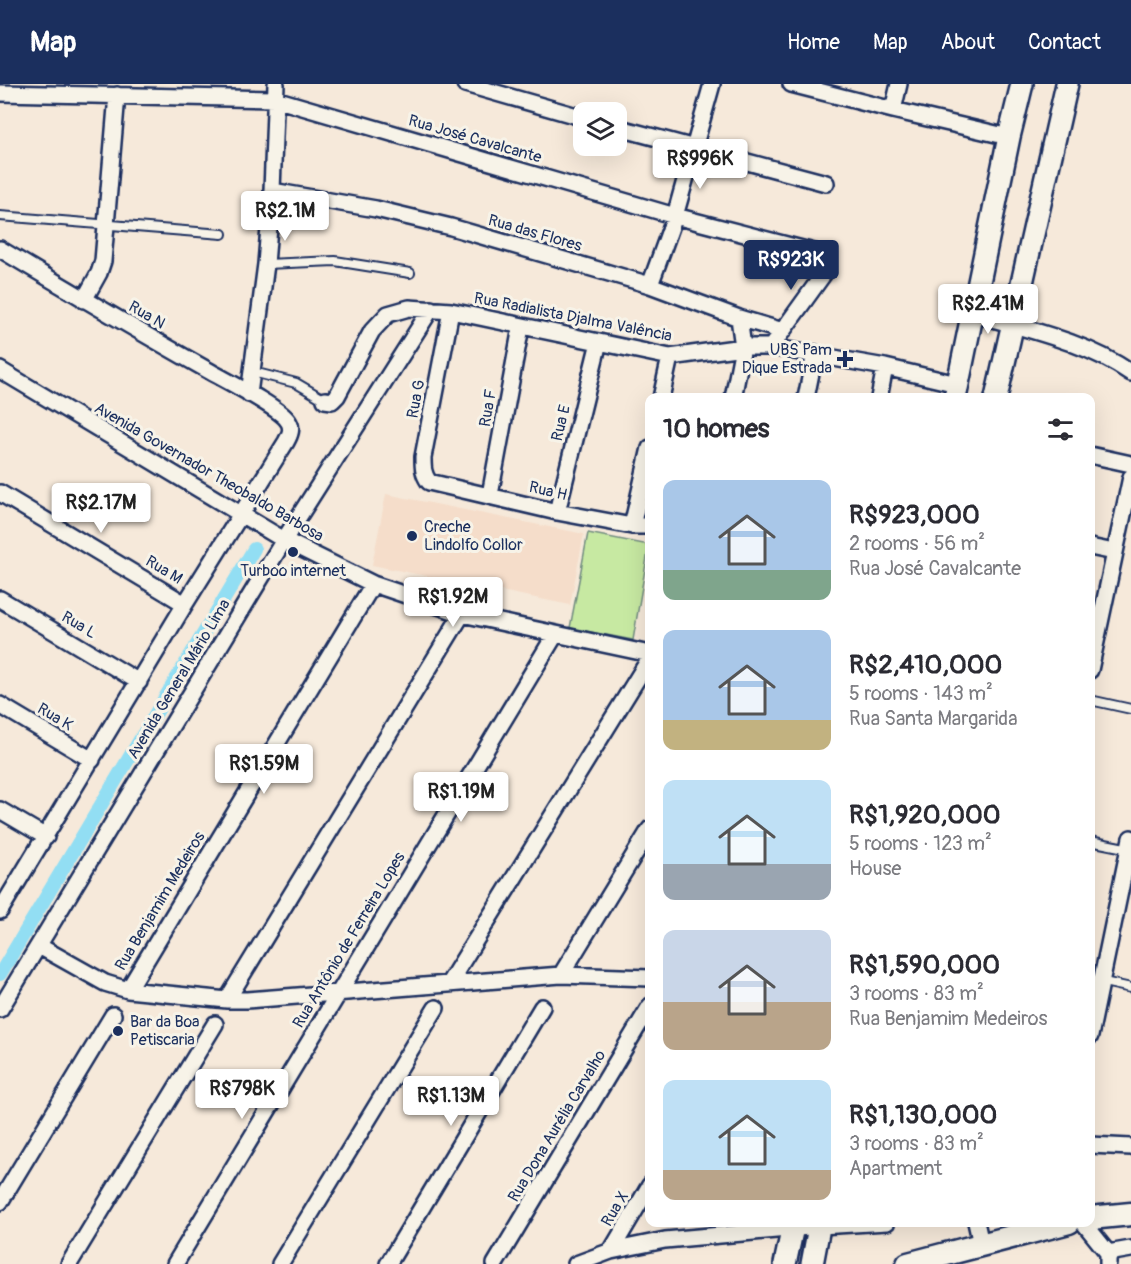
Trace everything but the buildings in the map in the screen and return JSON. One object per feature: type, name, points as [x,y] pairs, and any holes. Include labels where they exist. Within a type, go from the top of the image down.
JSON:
[{"type":"main road","points":[[1095,1218],[1131,1214]]},
{"type":"main road","points":[[908,1264],[979,1233],[1028,1227]]},
{"type":"street","points":[[465,84],[573,115]]},
{"type":"street","points":[[650,285],[675,216],[712,84]]},
{"type":"street","points":[[791,84],[1009,137]]},
{"type":"street","points":[[893,110],[899,84]]},
{"type":"street","points":[[956,391],[1022,84]]},
{"type":"street","points":[[997,393],[1067,84]]},
{"type":"street","points":[[84,300],[103,261],[107,224],[109,91]]},
{"type":"street","points":[[249,394],[266,264],[276,92]]},
{"type":"street","name":"Rua José Cavalcante","points":[[0,93],[276,92],[675,216],[814,252],[825,258],[828,264],[825,272],[771,347]]},
{"type":"street","points":[[627,130],[826,183]]},
{"type":"street","name":"Rua das Flores","points":[[272,191],[376,209],[451,227],[650,285],[739,318],[783,331]]},
{"type":"street","name":"Rua N","points":[[0,249],[276,411]]},
{"type":"street","name":"Rua Radialista Djalma Valência","points":[[325,400],[332,401],[337,396],[372,331],[388,314],[409,308],[451,311],[670,357],[743,347],[771,347],[815,353],[885,367],[956,391]]},
{"type":"street","name":"Avenida General Mário Lima","points":[[0,1009],[282,539],[430,309]]},
{"type":"street","name":"Rua G","points":[[438,486],[429,482],[425,477],[423,457],[451,311]]},
{"type":"street","points":[[972,313],[1057,339],[1096,354],[1131,374]]},
{"type":"street","points":[[733,393],[743,347],[739,318]]},
{"type":"street","name":"Rua F","points":[[490,495],[521,327]]},
{"type":"street","name":"Rua E","points":[[557,512],[599,342]]},
{"type":"street","points":[[807,393],[815,353]]},
{"type":"street","points":[[662,393],[670,357]]},
{"type":"street","points":[[880,393],[885,367]]},
{"type":"street","name":"Avenida Governador Theobaldo Barbosa","points":[[0,370],[282,539],[372,584],[462,614],[645,655]]},
{"type":"street","name":"Avenida General Mário Lima","points":[[0,911],[185,604],[248,518],[290,435],[289,422],[276,411]]},
{"type":"street","points":[[1095,456],[1131,464]]},
{"type":"street","points":[[632,526],[645,470]]},
{"type":"street","points":[[1095,633],[1131,477]]},
{"type":"street","name":"Rua H","points":[[438,486],[490,495],[557,512],[632,526],[645,526]]},
{"type":"street","name":"Rua M","points":[[0,493],[185,604]]},
{"type":"street","points":[[1095,548],[1114,552]]},
{"type":"street","name":"Rua Benjamim Medeiros","points":[[128,990],[372,584]]},
{"type":"street","name":"Rua L","points":[[0,599],[139,682]]},
{"type":"street","points":[[227,1000],[462,614]]},
{"type":"street","name":"Rua Antônio de Ferreira Lopes","points":[[175,1264],[555,635]]},
{"type":"street","points":[[449,982],[645,664]]},
{"type":"street","name":"Rua K","points":[[0,705],[92,760]]},
{"type":"street","points":[[0,810],[46,837]]},
{"type":"street","points":[[561,975],[645,837]]},
{"type":"street","points":[[1096,980],[1130,845]]},
{"type":"street","points":[[39,946],[105,983],[128,990],[227,1000],[561,975],[645,978]]},
{"type":"street","points":[[388,1264],[542,1007]]},
{"type":"street","points":[[280,1264],[436,1008]]},
{"type":"street","name":"Rua Dona Aurélia Carvalho","points":[[495,1264],[645,1014]]},
{"type":"street","points":[[0,1202],[113,1015]]},
{"type":"street","points":[[69,1264],[215,1024]]},
{"type":"street","points":[[1095,1145],[1131,1148]]},
{"type":"street","name":"Rua X","points":[[611,1251],[645,1193]]},
{"type":"street","points":[[576,1264],[611,1251],[665,1240],[723,1229],[758,1227]]},
{"type":"street","points":[[785,1264],[794,1227]]},
{"type":"street","points":[[812,1264],[819,1227]]},
{"type":"street","points":[[1086,1227],[1108,1258],[1131,1249]]},
{"type":"lane","points":[[0,216],[222,234]]},
{"type":"lane","points":[[266,264],[335,261],[410,273]]},
{"type":"lane","points":[[253,372],[296,383],[325,400]]},
{"type":"lane","points":[[1095,701],[1131,709]]},
{"type":"lane","points":[[1095,842],[1130,845]]},
{"type":"lane","points":[[1096,980],[1131,988]]},
{"type":"shaded area","points":[[386,494],[584,534],[570,605],[372,565]]},
{"type":"green space","points":[[588,533],[645,544],[645,569],[633,640],[570,628]]},
{"type":"waterway","points":[[0,974],[254,549]]},
{"type":"place","name":"UBS Pam Dique Estrada","points":[[845,359]]},
{"type":"place","name":"Creche Lindolfo Collor","points":[[412,536]]},
{"type":"place","name":"Turboo internet","points":[[293,552]]},
{"type":"place","name":"Bar da Boa Petiscaria","points":[[118,1031]]}]
